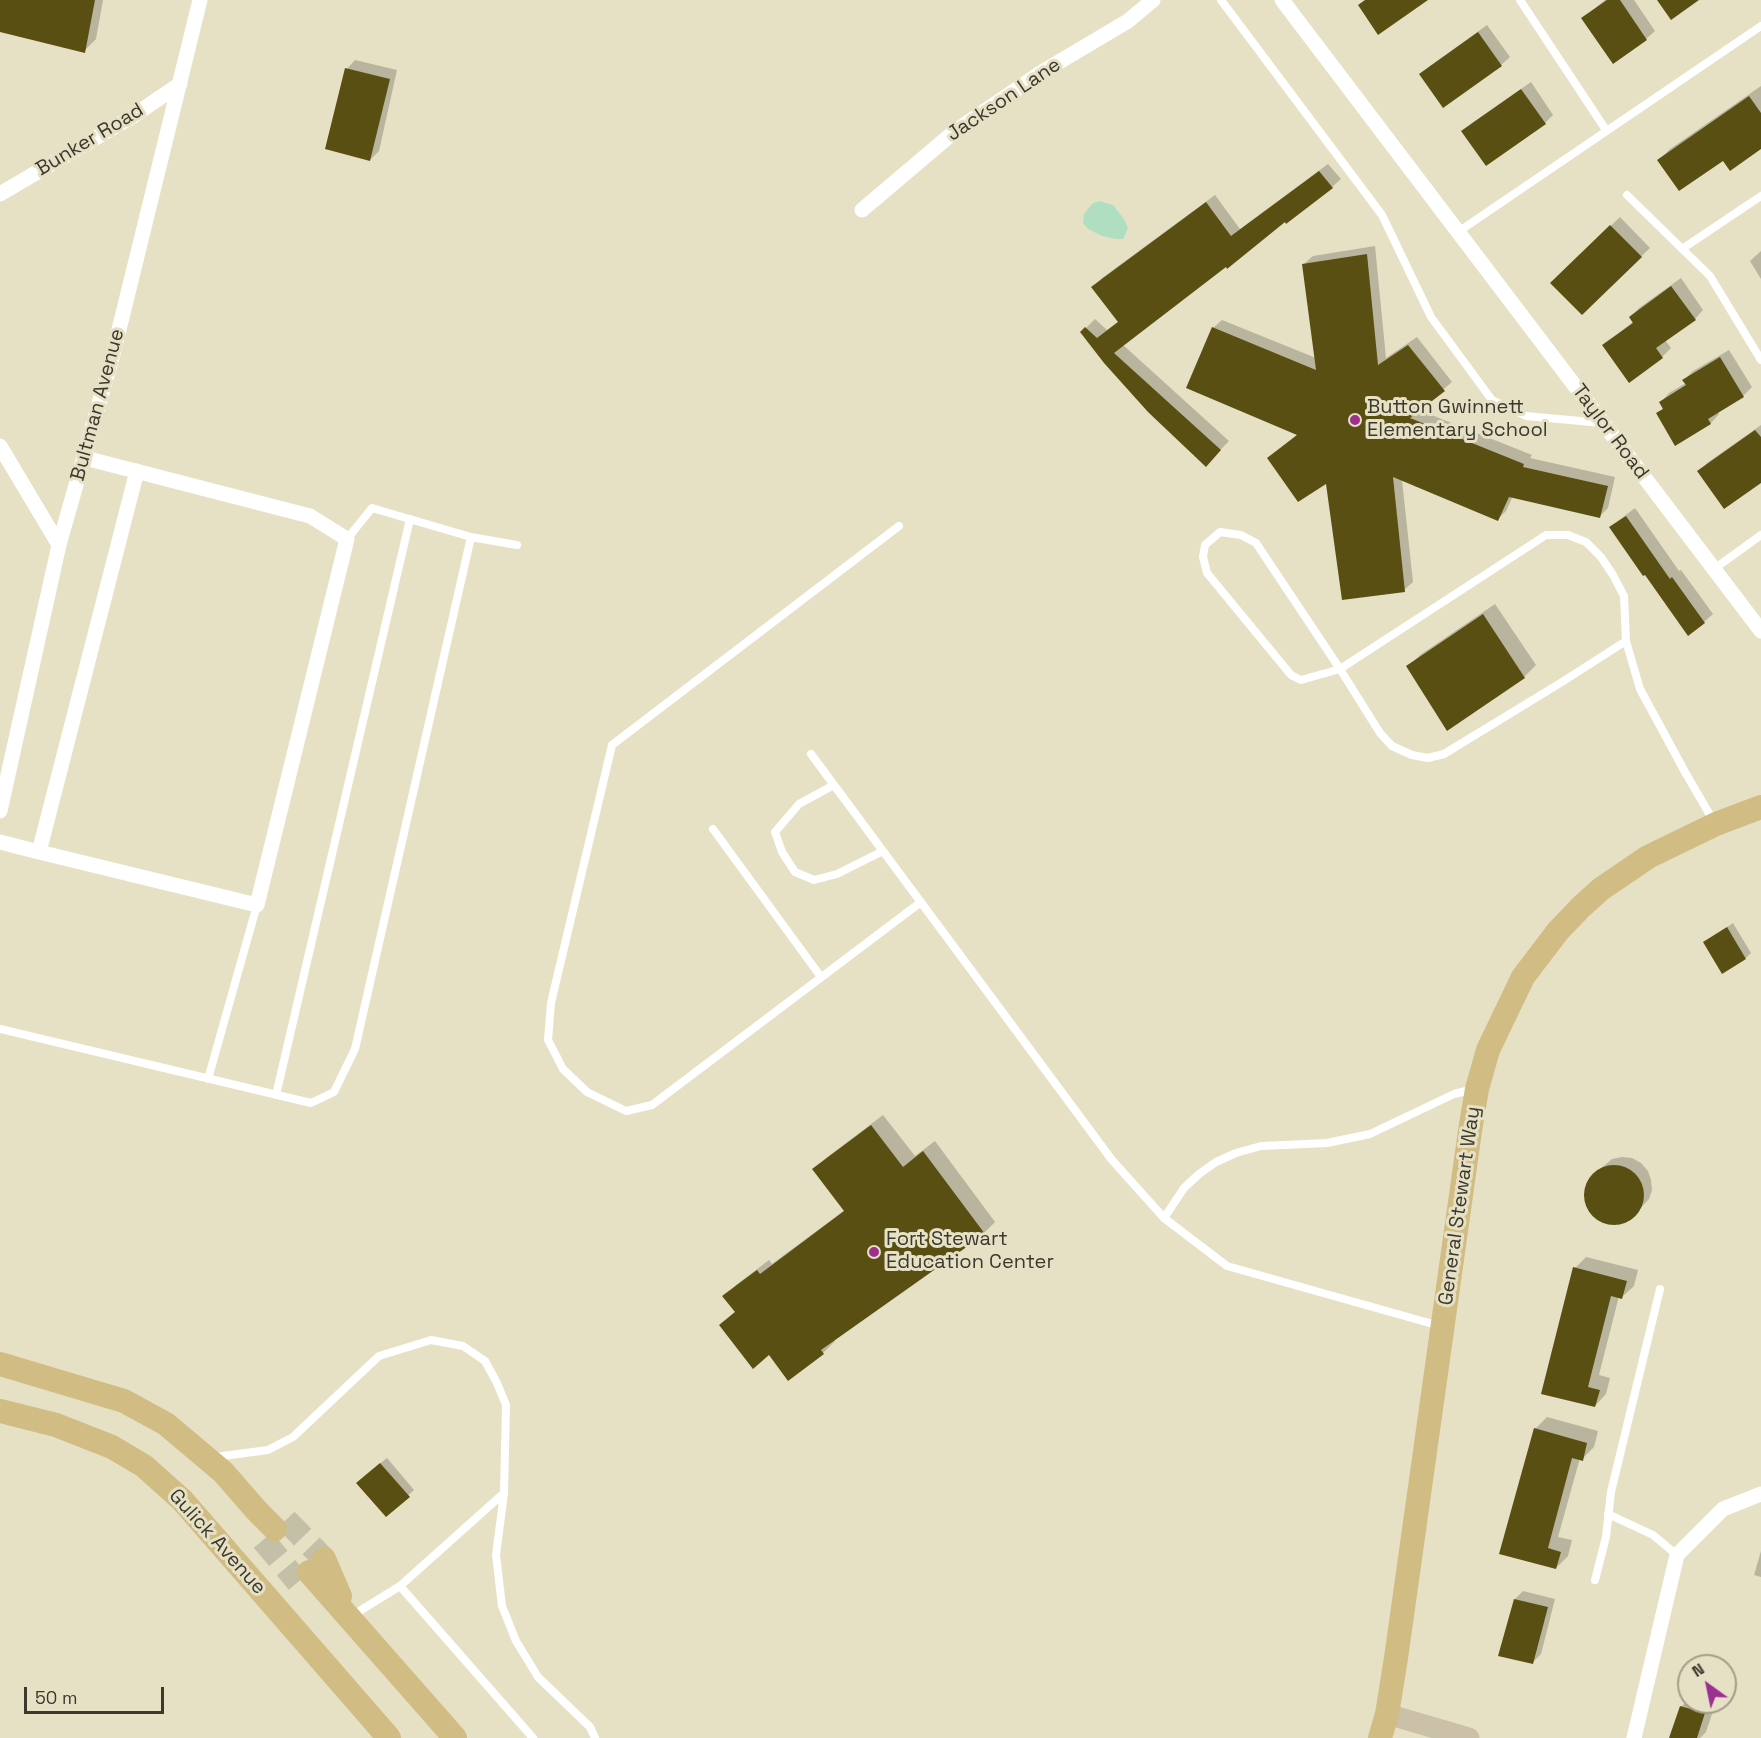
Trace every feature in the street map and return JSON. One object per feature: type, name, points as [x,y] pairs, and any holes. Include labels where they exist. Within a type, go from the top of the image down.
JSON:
[{"type":"main road","name":"General Stewart Way","points":[[1380,1738],[1396,1658],[1477,1089],[1488,1050],[1523,977],[1558,931],[1601,889],[1648,857],[1716,824],[1761,807]]},
{"type":"main road","points":[[0,1364],[124,1401],[166,1424],[223,1472],[275,1530]]},
{"type":"main road","name":"Gulick Avenue","points":[[0,1411],[56,1425],[112,1447],[144,1466],[182,1500],[389,1738]]},
{"type":"main road","points":[[349,1618],[310,1571],[455,1738]]},
{"type":"main road","points":[[1386,1714],[1469,1738]]},
{"type":"street","name":"Bultman Avenue","points":[[0,811],[59,545],[85,458],[201,0]]},
{"type":"street","name":"Jackson Lane","points":[[862,210],[954,132],[1042,72],[1128,21],[1153,0]]},
{"type":"street","name":"Taylor Road","points":[[1282,0],[1761,631]]},
{"type":"street","name":"Bunker Road","points":[[0,194],[133,116],[180,84]]},
{"type":"street","points":[[0,446],[59,545]]},
{"type":"street","points":[[0,842],[257,905],[347,539],[310,516],[85,458]]},
{"type":"street","points":[[39,852],[137,471]]},
{"type":"street","points":[[1634,1738],[1677,1555],[1723,1509],[1761,1494]]},
{"type":"lane","points":[[1221,0],[1382,215],[1431,317],[1492,400],[1526,417],[1603,423]]},
{"type":"lane","points":[[1520,0],[1606,130]]},
{"type":"lane","points":[[1458,232],[1761,26]]},
{"type":"lane","points":[[1627,195],[1710,276],[1761,360]]},
{"type":"lane","points":[[1682,249],[1761,196]]},
{"type":"lane","points":[[347,539],[372,508],[471,537],[517,545]]},
{"type":"lane","points":[[276,1095],[410,519]]},
{"type":"lane","points":[[899,526],[612,745],[551,1003],[548,1040],[563,1069],[586,1092],[626,1111],[652,1105],[921,902]]},
{"type":"lane","points":[[1626,641],[1444,754],[1428,758],[1412,755],[1392,747],[1380,732],[1340,669],[1256,543],[1240,535],[1220,532],[1204,545],[1203,557],[1207,573],[1291,675],[1301,680],[1315,678],[1340,669],[1546,535],[1568,535],[1586,542],[1601,557],[1623,596],[1626,641],[1640,689],[1716,824]]},
{"type":"lane","points":[[1714,569],[1761,535]]},
{"type":"lane","points":[[0,1029],[311,1103],[334,1092],[355,1049],[471,537]]},
{"type":"lane","points":[[812,754],[1112,1160],[1164,1218],[1227,1266],[1442,1326]]},
{"type":"lane","points":[[834,785],[800,804],[775,832],[782,852],[795,872],[814,880],[837,874],[883,851]]},
{"type":"lane","points":[[713,829],[821,977]]},
{"type":"lane","points":[[208,1079],[257,905]]},
{"type":"lane","points":[[1164,1218],[1184,1188],[1199,1174],[1216,1162],[1236,1153],[1261,1146],[1328,1143],[1370,1134],[1439,1100],[1477,1089]]},
{"type":"lane","points":[[1595,1580],[1606,1537],[1611,1492],[1660,1289]]},
{"type":"lane","points":[[207,1458],[268,1450],[292,1437],[379,1356],[431,1340],[463,1346],[485,1361],[506,1405],[504,1493],[496,1556],[502,1606],[516,1641],[538,1677],[590,1727],[595,1738]]},
{"type":"lane","points":[[349,1618],[400,1586],[504,1493]]},
{"type":"lane","points":[[1608,1514],[1653,1535],[1677,1555]]},
{"type":"lane","points":[[400,1586],[533,1738]]},
{"type":"green space","points":[[1099,201],[1113,205],[1124,219],[1128,228],[1123,239],[1102,236],[1088,229],[1083,223],[1084,214],[1092,204]]},
{"type":"building","points":[[0,0],[95,0],[85,53],[0,32]]},
{"type":"building","points":[[1365,0],[1428,0],[1378,35],[1358,5]]},
{"type":"building","points":[[1607,0],[1620,0],[1647,40],[1613,64],[1581,18]]},
{"type":"building","points":[[1657,0],[1699,0],[1671,20]]},
{"type":"building","points":[[1478,32],[1502,66],[1443,108],[1419,74]]},
{"type":"building","points":[[345,68],[390,79],[370,161],[325,149]]},
{"type":"building","points":[[1521,89],[1546,124],[1486,166],[1461,131]]},
{"type":"building","points":[[1749,96],[1761,113],[1761,149],[1730,171],[1723,161],[1679,191],[1657,160]]},
{"type":"building","points":[[1319,171],[1333,188],[1114,353],[1221,450],[1206,467],[1148,412],[1080,332],[1085,327],[1097,338],[1118,322],[1091,287],[1206,202],[1231,236]]},
{"type":"building","points":[[1610,225],[1642,257],[1582,315],[1550,283]]},
{"type":"building","points":[[1367,254],[1378,365],[1408,345],[1445,391],[1410,418],[1524,464],[1523,467],[1608,486],[1600,518],[1509,497],[1498,521],[1393,477],[1405,592],[1342,600],[1326,484],[1298,502],[1267,458],[1297,435],[1186,388],[1212,327],[1316,370],[1302,264]]},
{"type":"building","points":[[1671,286],[1696,320],[1656,348],[1663,358],[1629,383],[1602,345],[1633,323],[1629,317]]},
{"type":"building","points":[[1720,357],[1744,397],[1708,419],[1711,424],[1675,446],[1656,413],[1663,409],[1659,402],[1686,385],[1682,380]]},
{"type":"building","points":[[1755,430],[1761,437],[1761,483],[1724,509],[1697,471]]},
{"type":"building","points":[[1626,516],[1670,579],[1672,577],[1705,623],[1688,636],[1609,527]]},
{"type":"building","points":[[1483,614],[1525,678],[1447,731],[1406,666]]},
{"type":"building","points":[[1727,927],[1746,959],[1722,974],[1703,942]]},
{"type":"building","name":"Fort Stewart Education Center","points":[[871,1125],[903,1167],[923,1151],[985,1234],[821,1350],[824,1354],[788,1381],[769,1355],[753,1369],[719,1325],[735,1312],[722,1296],[757,1270],[760,1274],[844,1211],[812,1169]]},
{"type":"building","points":[[1608,1165],[1620,1165],[1631,1170],[1639,1178],[1644,1195],[1642,1207],[1631,1220],[1620,1225],[1608,1225],[1597,1220],[1589,1212],[1584,1201],[1584,1189],[1589,1178],[1597,1170]]},
{"type":"building","points":[[1573,1267],[1627,1281],[1622,1299],[1611,1296],[1588,1387],[1600,1390],[1595,1407],[1541,1394]]},
{"type":"building","points":[[1534,1428],[1587,1443],[1583,1461],[1572,1458],[1548,1548],[1561,1552],[1556,1569],[1499,1554]]},
{"type":"building","points":[[380,1463],[410,1497],[386,1517],[356,1483]]},
{"type":"building","points":[[1514,1599],[1548,1607],[1533,1664],[1498,1656]]},
{"type":"building","points":[[1677,1714],[1705,1714],[1697,1738],[1669,1738]]},
{"type":"tunnel","points":[[286,1520],[324,1559]]},
{"type":"tunnel","points":[[263,1540],[298,1582]]},
{"type":"place","name":"Button Gwinnett Elementary School","points":[[1355,420]]},
{"type":"place","name":"Fort Stewart Education Center","points":[[874,1252]]}]
